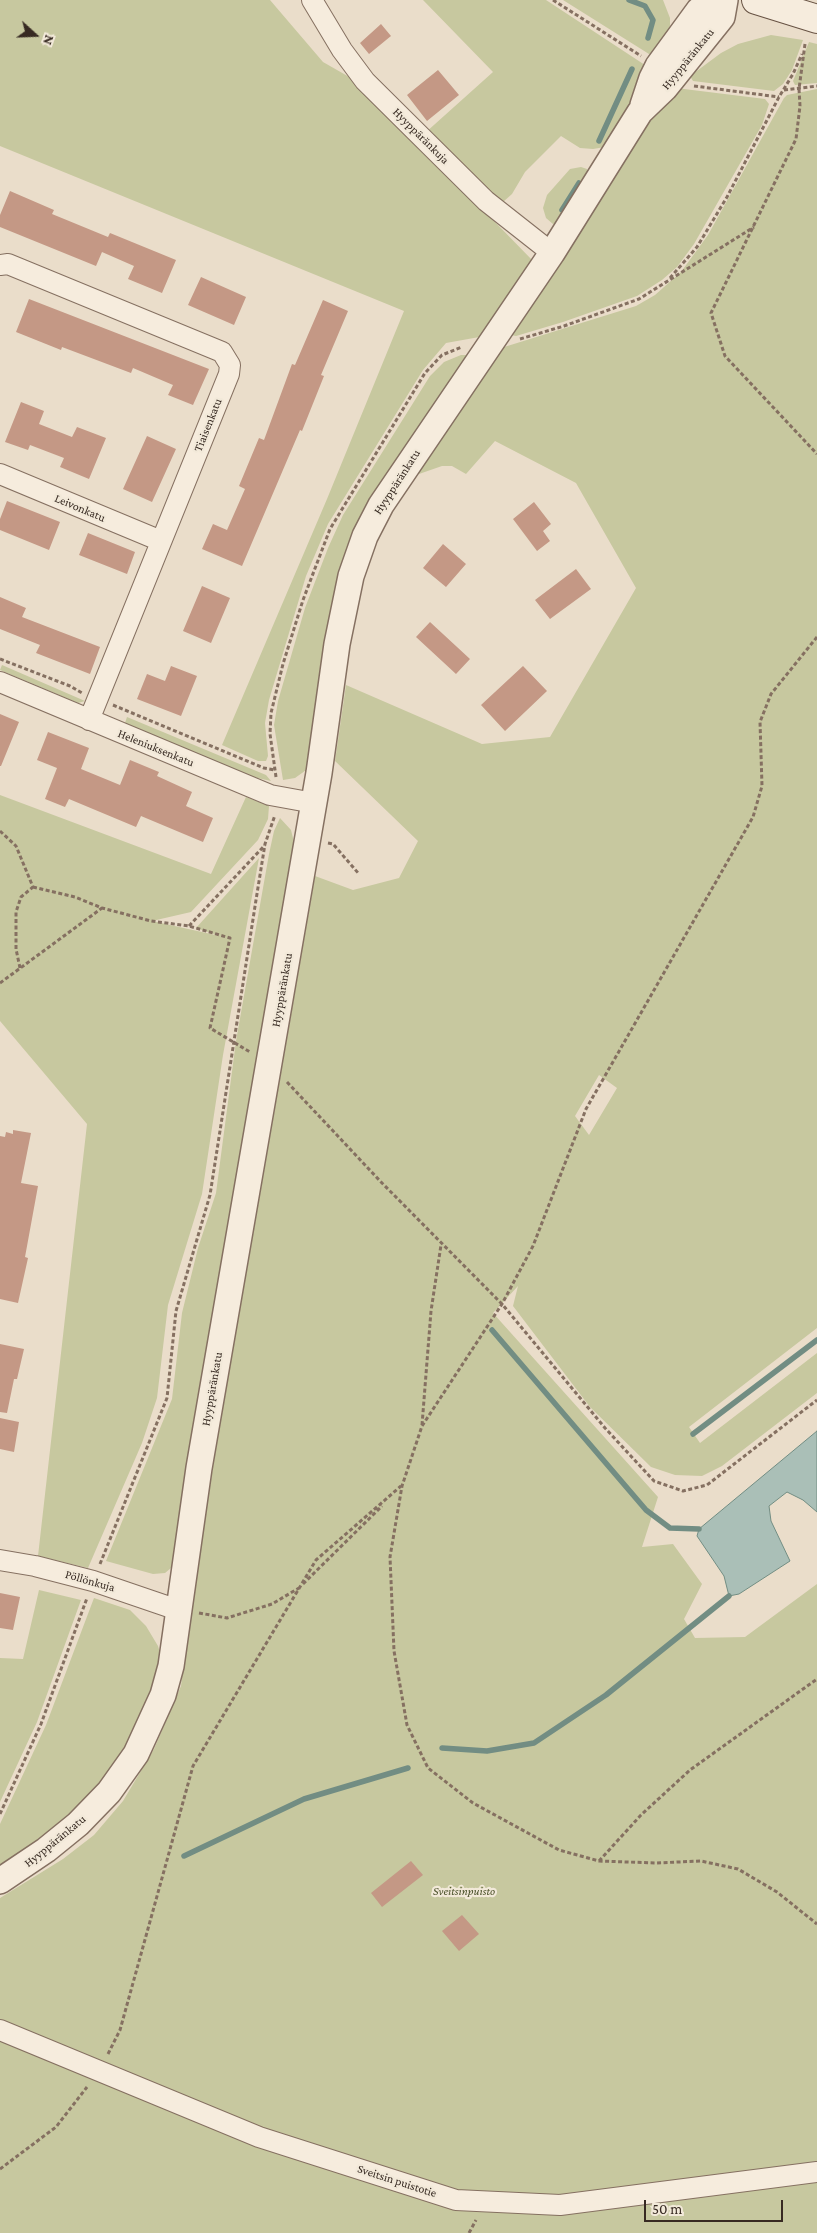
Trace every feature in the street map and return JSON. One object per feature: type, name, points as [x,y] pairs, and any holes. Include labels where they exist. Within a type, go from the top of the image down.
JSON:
[{"type":"main road","points":[[756,0],[817,19]]},
{"type":"street","name":"Hyyppäränkuja","points":[[312,0],[342,50],[365,81],[486,201],[552,252]]},
{"type":"street","name":"Hyyppäränkatu","points":[[666,72],[699,10],[713,0]]},
{"type":"street","name":"Hyyppäränkatu","points":[[0,1881],[46,1850],[78,1824],[109,1792],[136,1754],[163,1695],[171,1666],[199,1468],[314,803],[343,612],[351,576],[365,536],[380,505],[552,252],[640,112],[652,78],[666,72],[722,17],[725,0]]},
{"type":"street","name":"Tiaisenkatu","points":[[0,265],[8,264],[222,352],[227,358],[229,374],[89,720]]},
{"type":"street","name":"Leivonkatu","points":[[0,474],[160,541]]},
{"type":"street","name":"Heleniuksenkatu","points":[[0,682],[270,795],[314,803]]},
{"type":"street","name":"Pöllönkuja","points":[[0,1560],[35,1566],[93,1581],[178,1610]]},
{"type":"street","name":"Sveitsin puistotie","points":[[0,2030],[259,2137],[456,2200],[560,2205],[817,2172]]},
{"type":"path","points":[[553,0],[666,72],[690,85],[779,97]]},
{"type":"path","points":[[664,283],[680,269],[697,247],[727,197],[793,74],[805,44],[799,89],[800,106],[796,139],[711,313],[725,356],[817,454]]},
{"type":"path","points":[[784,90],[817,86]]},
{"type":"path","points":[[422,1426],[502,1304],[533,1246],[586,1109],[753,817],[762,786],[760,722],[771,694],[817,636]]},
{"type":"path","points":[[0,659],[264,768],[275,770]]},
{"type":"path","points":[[0,831],[16,846],[33,887]]},
{"type":"path","points":[[308,838],[333,844],[359,874]]},
{"type":"path","points":[[189,926],[265,844]]},
{"type":"path","points":[[33,887],[75,897],[102,908],[151,921],[189,926],[230,938],[210,1028],[269,1063],[441,1244],[502,1304],[605,1428],[654,1481],[683,1490],[707,1484],[817,1400]]},
{"type":"path","points":[[20,968],[16,949],[16,912],[22,897],[33,887]]},
{"type":"path","points":[[0,983],[102,908]]},
{"type":"path","points":[[441,1244],[431,1311],[422,1426],[402,1486],[390,1556],[394,1651],[407,1725],[428,1768],[482,1808],[559,1850],[599,1861],[656,1863],[701,1861],[738,1869],[777,1892],[817,1924]]},
{"type":"path","points":[[178,1610],[227,1618],[272,1604],[300,1588],[402,1486]]},
{"type":"path","points":[[0,2169],[56,2127],[99,2070],[120,2030],[193,1766],[316,1560],[402,1486]]},
{"type":"path","points":[[599,1861],[641,1815],[690,1770],[817,1679]]},
{"type":"green space","points":[[0,0],[270,0],[323,62],[351,78],[416,141],[534,262],[485,336],[446,343],[423,370],[328,524],[306,576],[269,700],[265,723],[268,756],[266,761],[258,761],[222,745],[327,499],[404,311],[0,146]]},
{"type":"green space","points":[[423,0],[546,0],[651,69],[605,147],[593,149],[580,148],[561,136],[525,172],[512,194],[503,202],[489,197],[425,133],[493,72]]},
{"type":"green space","points":[[563,0],[663,0],[670,18],[670,26],[658,54],[649,54]]},
{"type":"green space","points":[[771,35],[803,40],[792,70],[783,84],[774,91],[693,81],[690,76],[721,53],[738,44]]},
{"type":"green space","points":[[809,42],[817,44],[817,83],[795,85],[793,81]]},
{"type":"green space","points":[[676,88],[765,99],[769,104],[762,125],[694,244],[677,267],[662,280],[637,296],[563,322],[516,336],[511,335],[639,132]]},
{"type":"green space","name":"Sveitsinpuisto","points":[[817,89],[817,1328],[689,1427],[700,1443],[817,1353],[817,1393],[722,1466],[702,1476],[675,1475],[651,1467],[590,1407],[513,1306],[518,1286],[493,1313],[658,1497],[642,1547],[673,1544],[702,1584],[684,1619],[695,1638],[745,1637],[817,1584],[817,2233],[0,2233],[0,1898],[63,1859],[94,1835],[123,1801],[154,1749],[181,1686],[191,1606],[215,1454],[315,876],[353,890],[399,878],[418,841],[335,761],[346,685],[482,744],[550,737],[636,588],[576,483],[495,441],[466,474],[452,466],[442,466],[419,474],[416,469],[501,348],[636,306],[655,295],[681,272],[708,235],[787,95]],"holes":[[[599,1075],[617,1088],[589,1135],[575,1116]]]},
{"type":"green space","points":[[581,167],[587,169],[588,175],[559,223],[553,224],[546,218],[543,208],[547,195],[570,169]]},
{"type":"green space","points":[[461,355],[472,355],[372,502],[309,768],[295,778],[283,780],[274,725],[278,701],[305,608],[328,548],[343,515],[430,376],[444,362]]},
{"type":"green space","points":[[2,665],[85,701],[78,703],[0,670]]},
{"type":"green space","points":[[127,717],[266,775],[271,781],[253,777],[125,723]]},
{"type":"green space","points":[[0,795],[211,874],[246,797],[269,806],[268,819],[258,840],[191,912],[152,921],[220,936],[196,928],[259,858],[223,1055],[202,1194],[168,1305],[157,1398],[142,1443],[88,1568],[38,1556],[87,1124],[0,1021]]},
{"type":"green space","points":[[280,818],[291,830],[294,842],[175,1554],[171,1568],[165,1573],[153,1574],[106,1561],[172,1399],[182,1313],[198,1248],[216,1193],[236,1041],[269,854],[274,831]]},
{"type":"green space","points":[[39,1590],[81,1600],[37,1722],[0,1802],[0,1658],[23,1659]]},
{"type":"green space","points":[[94,1598],[130,1610],[146,1626],[158,1646],[162,1659],[158,1680],[133,1738],[109,1775],[79,1810],[39,1842],[0,1867],[0,1824],[46,1725]]},
{"type":"shaded area","points":[[817,1431],[817,1512],[803,1500],[787,1492],[769,1506],[771,1521],[790,1561],[739,1594],[729,1596],[724,1576],[697,1536],[699,1529]]},
{"type":"building","points":[[381,24],[391,36],[369,54],[360,43]]},
{"type":"building","points":[[438,70],[459,95],[427,121],[407,95]]},
{"type":"building","points":[[10,191],[54,210],[52,214],[108,237],[110,233],[176,260],[162,293],[128,279],[134,266],[102,252],[96,266],[0,227],[0,215]]},
{"type":"building","points":[[201,277],[246,297],[234,325],[188,305]]},
{"type":"building","points":[[29,299],[209,369],[193,405],[168,395],[173,385],[133,368],[131,373],[62,347],[61,350],[16,332]]},
{"type":"building","points":[[323,300],[348,311],[321,375],[324,376],[302,431],[300,430],[242,566],[202,549],[213,524],[227,530],[245,489],[239,486],[259,438],[264,440],[292,364],[295,365]]},
{"type":"building","points":[[21,402],[44,411],[39,424],[72,437],[77,427],[106,438],[89,479],[60,467],[64,458],[30,445],[28,450],[5,442]]},
{"type":"building","points":[[147,436],[176,449],[152,502],[123,489]]},
{"type":"building","points":[[7,501],[60,522],[49,550],[0,530],[0,519]]},
{"type":"building","points":[[534,502],[551,524],[543,531],[550,541],[537,551],[513,519]]},
{"type":"building","points":[[88,533],[135,552],[127,574],[79,555]]},
{"type":"building","points":[[443,544],[466,564],[446,587],[423,568]]},
{"type":"building","points":[[576,569],[591,589],[550,619],[535,600]]},
{"type":"building","points":[[202,586],[230,598],[211,643],[183,631]]},
{"type":"building","points":[[0,597],[26,608],[22,617],[100,647],[90,674],[36,653],[40,645],[0,629]]},
{"type":"building","points":[[430,622],[470,659],[456,674],[416,637]]},
{"type":"building","points":[[171,666],[197,676],[181,716],[137,699],[147,674],[165,681]]},
{"type":"building","points":[[523,666],[547,691],[505,731],[481,705]]},
{"type":"building","points":[[0,714],[19,722],[1,766],[0,766]]},
{"type":"building","points":[[48,732],[89,748],[81,769],[120,785],[130,760],[159,772],[157,776],[192,792],[186,806],[213,818],[203,842],[141,816],[136,827],[69,799],[65,807],[45,799],[57,768],[37,760]]},
{"type":"building","points":[[13,1130],[31,1133],[21,1183],[38,1186],[25,1257],[28,1258],[18,1303],[0,1299],[0,1136],[5,1137],[6,1132],[13,1134]]},
{"type":"building","points":[[0,1344],[24,1349],[17,1379],[14,1379],[7,1413],[0,1412]]},
{"type":"building","points":[[0,1418],[19,1422],[14,1452],[0,1449]]},
{"type":"building","points":[[0,1593],[20,1597],[13,1630],[0,1628]]},
{"type":"building","points":[[411,1861],[423,1875],[382,1907],[371,1893]]},
{"type":"building","points":[[462,1915],[479,1934],[459,1951],[442,1931]]},
{"type":"waterway","points":[[629,0],[645,6],[653,20],[648,38]]},
{"type":"waterway","points":[[599,141],[632,69]]},
{"type":"waterway","points":[[562,210],[579,183]]},
{"type":"waterway","points":[[492,1330],[646,1510],[670,1528],[699,1529]]},
{"type":"waterway","points":[[693,1434],[817,1340]]},
{"type":"waterway","points":[[442,1748],[487,1751],[534,1743],[606,1695],[729,1596]]},
{"type":"waterway","points":[[184,1856],[304,1799],[408,1768]]}]
